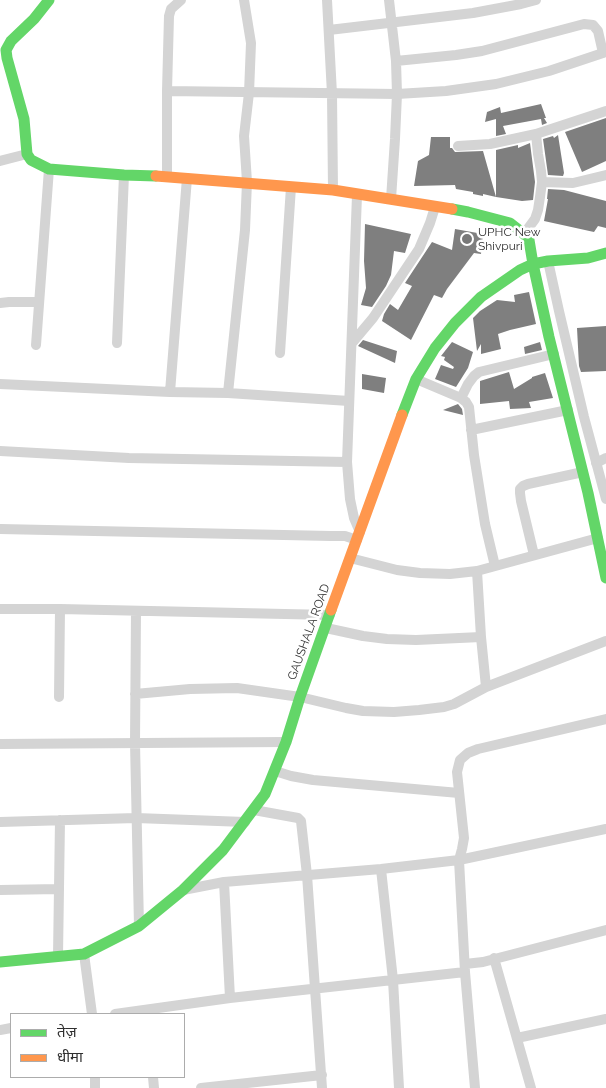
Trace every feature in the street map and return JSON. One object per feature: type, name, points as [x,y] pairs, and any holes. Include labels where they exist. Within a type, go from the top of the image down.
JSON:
[{"type":"street","points":[[49,0],[34,19],[4,46],[24,119],[27,154],[35,162],[49,169],[124,175],[167,176],[333,190],[468,212],[510,223],[524,234],[529,240],[606,578]]},
{"type":"street","points":[[167,176],[169,16],[171,9],[181,0]]},
{"type":"street","points":[[228,393],[245,230],[247,182],[244,136],[249,93],[250,43],[244,0]]},
{"type":"street","points":[[327,0],[332,94],[333,190]]},
{"type":"street","points":[[389,0],[396,61],[397,94],[391,199]]},
{"type":"street","points":[[329,30],[473,12],[536,0]]},
{"type":"street","points":[[167,91],[332,94],[397,94],[446,91],[496,84],[605,52],[598,31],[593,25],[584,24],[482,51],[396,61]]},
{"type":"street","points":[[458,146],[490,144],[536,134],[606,111]]},
{"type":"street","points":[[524,234],[538,210],[542,182],[536,134]]},
{"type":"street","points":[[0,161],[27,154]]},
{"type":"street","points":[[36,345],[49,169]]},
{"type":"street","points":[[117,343],[124,175]]},
{"type":"street","points":[[542,182],[573,183],[606,175]]},
{"type":"street","points":[[170,392],[187,178]]},
{"type":"street","points":[[280,353],[291,187]]},
{"type":"street","points":[[0,529],[358,536],[350,499],[347,462],[357,195]]},
{"type":"street","points":[[352,343],[373,318],[420,249],[435,206]]},
{"type":"street","name":"GAUSHALA ROAD","points":[[0,962],[84,954],[139,926],[183,890],[223,850],[265,794],[275,771],[389,449],[416,379],[435,348],[450,329],[481,297],[520,270],[533,264],[548,261],[588,258],[606,253]]},
{"type":"street","points":[[588,258],[606,267]]},
{"type":"street","points":[[548,261],[559,311],[601,461],[606,499]]},
{"type":"street","points":[[0,303],[39,302]]},
{"type":"street","points":[[461,398],[468,384],[479,372],[554,354]]},
{"type":"street","points":[[416,379],[461,398],[469,407],[484,524],[495,566]]},
{"type":"street","points":[[0,384],[228,393],[349,401]]},
{"type":"street","points":[[471,430],[568,410]]},
{"type":"street","points":[[0,451],[129,458],[347,462]]},
{"type":"street","points":[[534,556],[520,489],[528,484],[583,472]]},
{"type":"street","points":[[350,558],[420,574],[450,574],[477,571],[598,538]]},
{"type":"street","points":[[477,571],[486,687]]},
{"type":"street","points":[[0,609],[330,615]]},
{"type":"street","points":[[59,697],[60,609]]},
{"type":"street","points":[[136,611],[135,743],[139,926]]},
{"type":"street","points":[[326,628],[364,636],[397,639],[437,640],[481,637]]},
{"type":"street","points":[[135,694],[190,689],[237,688],[300,697],[363,711],[394,712],[444,707],[486,687],[606,641]]},
{"type":"street","points":[[475,1088],[465,968],[459,860],[464,838],[457,772],[460,760],[468,753],[478,749],[606,719]]},
{"type":"street","points":[[0,744],[286,742]]},
{"type":"street","points":[[275,771],[313,780],[459,793]]},
{"type":"street","points":[[254,810],[300,819],[302,826],[322,1088]]},
{"type":"street","points":[[0,822],[136,818],[245,822]]},
{"type":"street","points":[[58,956],[60,820]]},
{"type":"street","points":[[183,890],[224,882],[381,869],[459,860],[606,829]]},
{"type":"street","points":[[381,869],[393,980],[399,1088]]},
{"type":"street","points":[[224,882],[230,998]]},
{"type":"street","points":[[0,890],[59,890]]},
{"type":"street","points":[[131,1013],[164,1011],[230,998],[393,980],[465,968],[494,958],[606,930]]},
{"type":"street","points":[[84,954],[92,1013]]},
{"type":"street","points":[[494,958],[531,1088]]},
{"type":"street","points":[[517,1038],[606,1019]]},
{"type":"street","points":[[201,1088],[322,1075]]},
{"type":"building","points":[[541,104],[547,123],[542,125],[541,119],[503,126],[506,134],[496,136],[496,119],[485,122],[487,112],[500,107],[501,113]]},
{"type":"building","points":[[606,118],[606,161],[582,172],[565,132]]},
{"type":"building","points":[[558,135],[563,176],[548,175],[543,139],[553,136],[554,138]]},
{"type":"building","points":[[431,137],[450,137],[450,148],[455,152],[483,151],[496,197],[473,194],[473,192],[456,189],[455,185],[414,186],[418,161],[429,155]]},
{"type":"building","points":[[530,143],[535,182],[533,200],[522,201],[496,197],[496,150],[518,145],[518,148]]},
{"type":"building","points":[[548,189],[564,190],[606,201],[606,228],[598,226],[594,232],[544,221]]},
{"type":"building","points":[[365,224],[411,234],[405,253],[394,251],[391,275],[372,307],[361,305],[366,288],[364,261]]},
{"type":"building","points":[[455,229],[483,234],[481,254],[474,253],[442,298],[434,295],[411,340],[382,321],[384,314],[390,304],[398,310],[412,286],[405,283],[432,242],[452,250]]},
{"type":"building","points":[[529,292],[536,324],[498,334],[501,349],[481,354],[481,344],[477,351],[473,318],[497,300],[515,302],[514,295]]},
{"type":"building","points":[[606,326],[606,371],[581,372],[577,328]]},
{"type":"building","points":[[363,340],[397,351],[395,363],[358,346]]},
{"type":"building","points":[[452,342],[473,352],[468,368],[456,387],[435,379],[441,365],[453,369],[454,367],[444,360],[445,357],[441,356]]},
{"type":"building","points":[[540,342],[542,350],[525,354],[524,347]]},
{"type":"building","points":[[509,372],[514,389],[532,377],[545,373],[553,398],[529,402],[531,408],[510,409],[509,401],[480,404],[480,381]]},
{"type":"building","points":[[362,374],[386,378],[384,393],[362,389]]},
{"type":"building","points":[[458,404],[462,409],[463,415],[443,410]]},
{"type":"traffic: fast","points":[[49,0],[34,19],[11,41],[6,50],[24,119],[27,154],[31,160],[49,169],[156,176]]},
{"type":"traffic: fast","points":[[452,209],[510,223],[529,240],[549,337],[588,493],[606,578]]},
{"type":"traffic: fast","points":[[402,415],[416,379],[435,348],[455,323],[481,297],[520,270],[533,264],[588,258],[606,253]]},
{"type":"traffic: fast","points":[[0,962],[84,954],[139,926],[183,890],[223,850],[265,794],[286,742],[331,610]]},
{"type":"traffic: slow","points":[[156,176],[333,190],[452,209]]},
{"type":"traffic: slow","points":[[331,610],[402,415]]},
{"type":"place","name":"UPHC New Shivpuri","points":[[467,239]]}]
